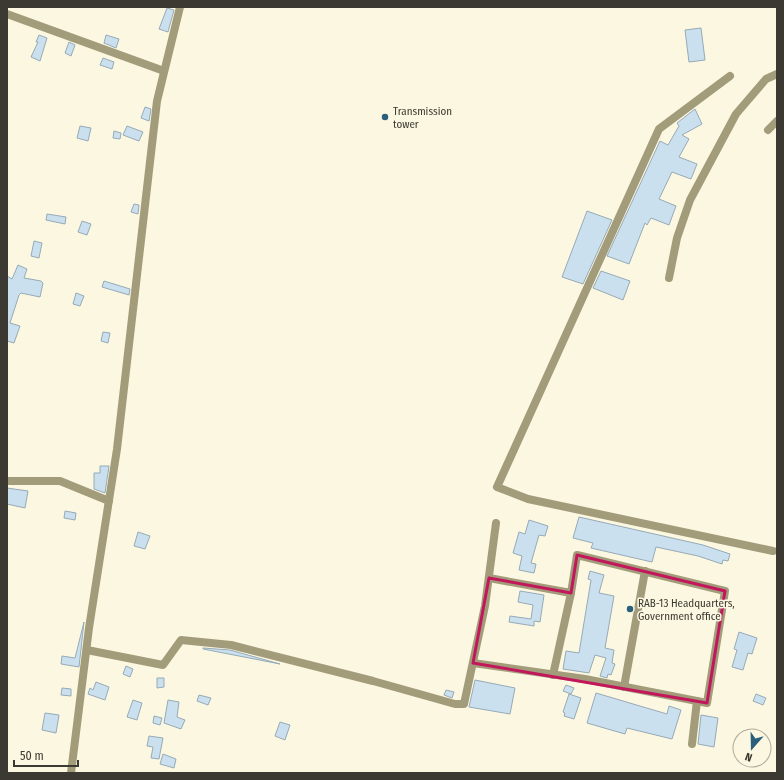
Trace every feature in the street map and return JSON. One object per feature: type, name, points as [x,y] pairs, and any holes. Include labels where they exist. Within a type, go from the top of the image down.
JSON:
[{"type":"street","points":[[71,773],[87,650],[117,449],[157,101],[180,7]]},
{"type":"street","points":[[7,14],[164,71]]},
{"type":"street","points":[[669,278],[678,238],[694,193],[736,114],[766,79],[777,74]]},
{"type":"street","points":[[730,76],[659,129],[497,487],[528,499],[773,551]]},
{"type":"street","points":[[768,130],[777,121]]},
{"type":"street","points":[[7,481],[60,481],[109,502]]},
{"type":"street","points":[[87,650],[162,665],[181,640],[230,645],[373,681],[455,704],[464,704],[485,606],[496,523]]},
{"type":"street","points":[[473,663],[553,674],[707,703],[725,591],[577,556],[571,593],[553,674]]},
{"type":"street","points":[[624,687],[645,571]]},
{"type":"street","points":[[489,578],[571,593]]},
{"type":"street","points":[[692,744],[697,701]]},
{"type":"highlighted area","points":[[577,555],[725,591],[707,703],[473,663],[489,578],[571,593]]},
{"type":"building","points":[[167,8],[174,10],[168,32],[159,29]]},
{"type":"building","points":[[701,28],[705,60],[689,62],[685,30]]},
{"type":"building","points":[[39,35],[47,38],[40,61],[31,57],[38,42],[36,42]]},
{"type":"building","points":[[106,35],[119,39],[116,48],[104,43]]},
{"type":"building","points":[[69,42],[75,45],[71,56],[65,53]]},
{"type":"building","points":[[103,58],[114,62],[112,69],[100,65]]},
{"type":"building","points":[[145,107],[151,109],[149,121],[141,118]]},
{"type":"building","points":[[695,109],[702,124],[682,135],[689,139],[679,157],[697,164],[691,179],[672,172],[659,199],[676,206],[669,225],[651,218],[647,225],[645,223],[629,264],[607,256],[660,141],[668,145],[679,126],[677,123]]},
{"type":"building","points":[[80,126],[91,128],[88,141],[77,138]]},
{"type":"building","points":[[127,126],[143,132],[139,141],[123,135]]},
{"type":"building","points":[[114,131],[121,133],[120,139],[113,138]]},
{"type":"building","points":[[134,204],[139,205],[138,214],[131,212]]},
{"type":"building","points":[[587,211],[612,220],[583,284],[562,277]]},
{"type":"building","points":[[47,214],[66,217],[65,224],[46,220]]},
{"type":"building","points":[[82,221],[91,224],[87,235],[78,232]]},
{"type":"building","points":[[34,241],[42,243],[39,258],[31,256]]},
{"type":"building","points":[[18,265],[27,269],[24,278],[41,281],[43,283],[40,297],[21,293],[19,295],[10,323],[20,326],[14,343],[7,341],[7,276],[12,279]]},
{"type":"building","points":[[601,271],[630,281],[623,300],[593,288]]},
{"type":"building","points":[[104,281],[130,289],[129,295],[102,287]]},
{"type":"building","points":[[76,293],[84,296],[80,306],[73,304]]},
{"type":"building","points":[[103,332],[110,333],[108,343],[101,341]]},
{"type":"building","points":[[100,466],[109,466],[105,493],[94,489],[94,473],[100,473]]},
{"type":"building","points":[[7,488],[28,491],[25,508],[7,504]]},
{"type":"building","points":[[65,511],[76,513],[75,520],[64,518]]},
{"type":"building","points":[[579,517],[703,545],[730,554],[728,561],[723,560],[722,564],[698,556],[656,547],[652,562],[591,548],[593,543],[573,538]]},
{"type":"building","points":[[529,520],[548,526],[545,536],[539,535],[531,563],[536,564],[534,573],[519,570],[522,556],[513,553],[519,532],[525,534]]},
{"type":"building","points":[[138,532],[150,536],[145,549],[134,546]]},
{"type":"building","points":[[590,571],[604,575],[599,593],[614,596],[605,648],[614,650],[612,663],[615,664],[611,675],[608,674],[607,678],[600,676],[606,658],[595,655],[589,673],[563,669],[566,651],[579,653],[591,580],[588,579]]},
{"type":"building","points":[[520,591],[544,595],[540,622],[534,621],[534,626],[509,622],[510,616],[531,619],[533,605],[518,602]]},
{"type":"building","points":[[84,622],[79,667],[61,664],[62,656],[75,658]]},
{"type":"building","points":[[739,632],[757,638],[752,654],[748,653],[743,670],[732,667],[737,650],[734,649]]},
{"type":"building","points":[[203,649],[230,650],[280,664]]},
{"type":"building","points":[[126,666],[133,669],[130,677],[123,674]]},
{"type":"building","points":[[157,678],[164,678],[164,687],[157,688]]},
{"type":"building","points":[[475,680],[515,688],[510,714],[469,707]]},
{"type":"building","points":[[96,682],[109,687],[105,700],[88,694],[90,688],[93,690]]},
{"type":"building","points":[[566,685],[574,688],[571,694],[563,691]]},
{"type":"building","points":[[62,688],[71,689],[71,696],[61,695]]},
{"type":"building","points":[[446,690],[454,692],[452,698],[444,695]]},
{"type":"building","points":[[596,693],[667,714],[669,706],[681,710],[672,739],[627,728],[625,734],[587,723]]},
{"type":"building","points":[[569,694],[581,698],[574,719],[564,716],[565,713],[563,712]]},
{"type":"building","points":[[756,694],[766,698],[763,705],[753,701]]},
{"type":"building","points":[[199,695],[211,698],[208,705],[197,701]]},
{"type":"building","points":[[133,700],[142,703],[137,720],[127,717]]},
{"type":"building","points":[[168,700],[179,702],[177,717],[185,720],[181,729],[164,723]]},
{"type":"building","points":[[45,713],[59,715],[56,733],[42,730]]},
{"type":"building","points":[[701,715],[718,718],[714,747],[698,744]]},
{"type":"building","points":[[154,716],[162,718],[160,725],[153,723]]},
{"type":"building","points":[[280,722],[290,725],[285,740],[275,736]]},
{"type":"building","points":[[149,736],[163,738],[159,759],[151,758],[153,747],[147,746]]},
{"type":"building","points":[[163,754],[176,759],[174,768],[160,764]]},
{"type":"place","name":"Transmission tower","points":[[385,117]]},
{"type":"place","name":"RAB-13 Headquarters, Government office","points":[[630,609]]}]
